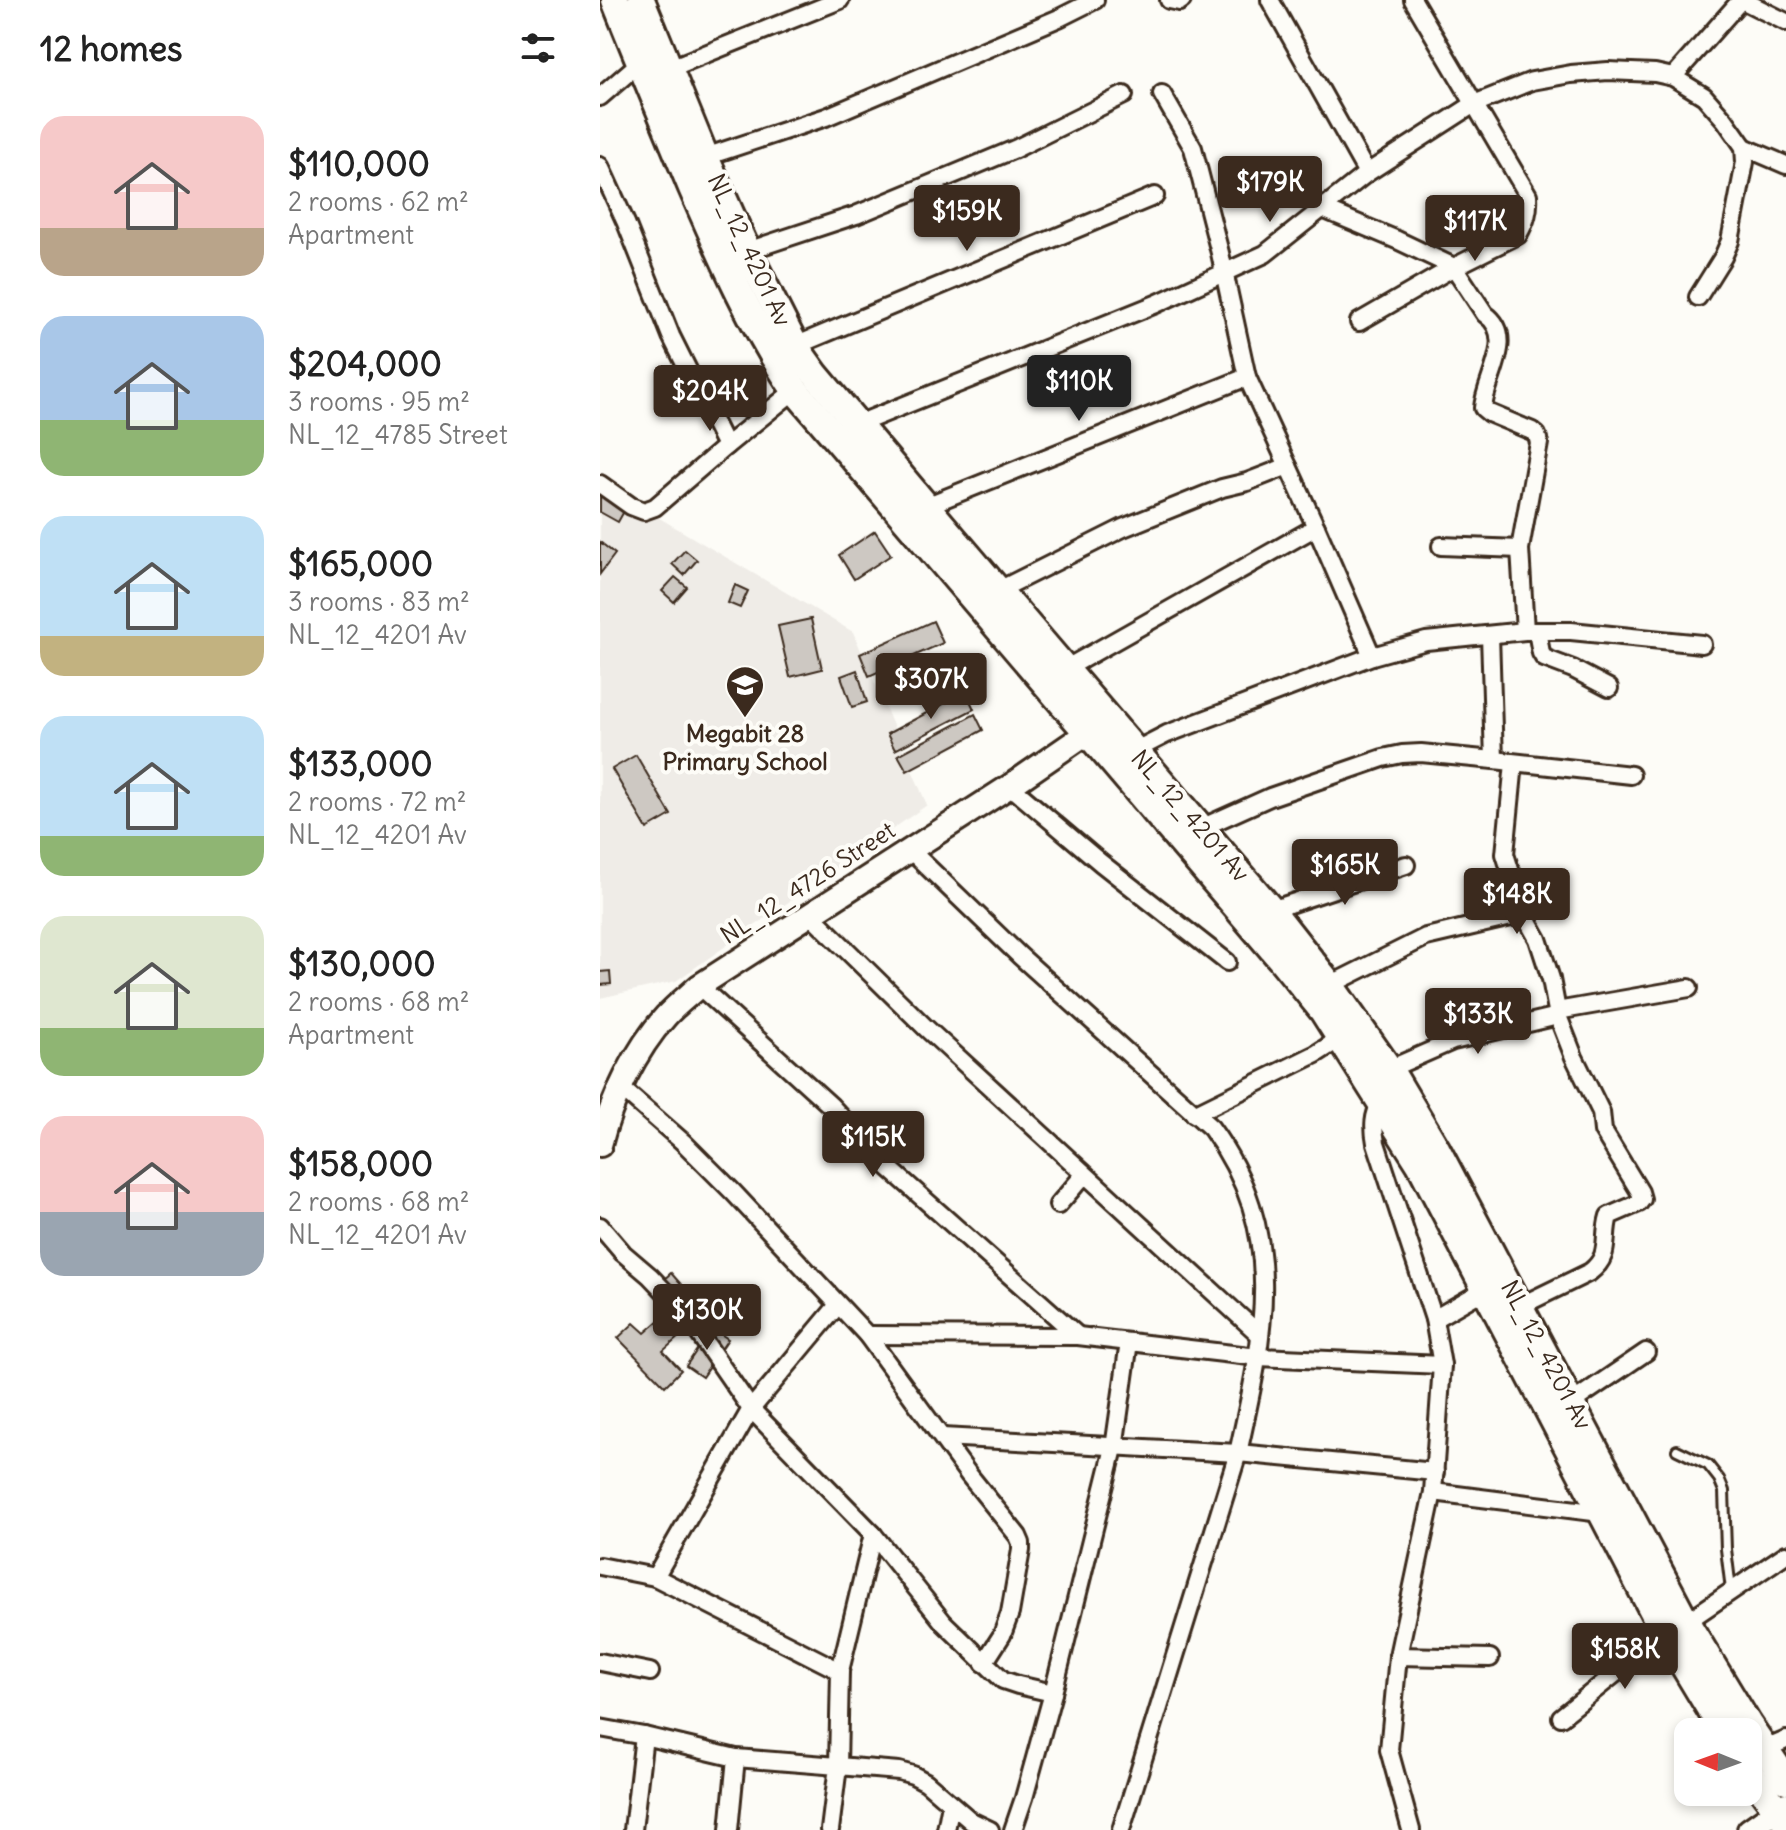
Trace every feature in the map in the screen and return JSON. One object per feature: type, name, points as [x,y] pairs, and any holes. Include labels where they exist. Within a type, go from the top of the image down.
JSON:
[{"type":"main road","name":"NL_12_4201 Av","points":[[615,0],[656,60],[795,346],[815,374],[1065,669],[1098,726],[1134,751],[1271,910],[1330,985],[1389,1069],[1437,1150],[1571,1403],[1718,1718]]},
{"type":"main road","name":"NL_12_4201 Av","points":[[641,0],[656,60],[731,275],[773,358],[795,390],[1098,726],[1323,1011],[1420,1164],[1601,1513],[1676,1628],[1775,1745],[1786,1780]]},
{"type":"main road","points":[[1762,1787],[1783,1812]]},
{"type":"street","points":[[600,97],[656,60],[840,0]]},
{"type":"street","points":[[705,157],[826,117],[1095,0]]},
{"type":"street","points":[[1169,0],[1182,0]]},
{"type":"street","points":[[1270,0],[1367,173]]},
{"type":"street","points":[[1359,322],[1454,267],[1518,235],[1529,211],[1528,195],[1413,0]]},
{"type":"street","points":[[1673,77],[1742,0],[1786,22]]},
{"type":"street","points":[[858,424],[1156,304],[1265,254],[1367,173],[1474,104],[1532,81],[1571,74],[1608,71],[1673,77],[1704,96],[1744,147],[1745,162],[1730,241],[1698,297]]},
{"type":"street","points":[[1162,94],[1193,148],[1247,377],[1372,656]]},
{"type":"street","points":[[747,251],[870,209],[1015,149],[1124,95]]},
{"type":"street","points":[[1744,147],[1786,165]]},
{"type":"street","points":[[600,166],[671,336],[726,446]]},
{"type":"street","points":[[795,346],[1155,196]]},
{"type":"street","points":[[1323,209],[1454,267],[1485,314],[1499,328],[1499,350],[1483,408],[1532,431],[1539,443],[1520,549],[1531,631],[1544,658],[1609,688]]},
{"type":"street","points":[[926,506],[1247,377]]},
{"type":"street","points":[[600,484],[631,506],[644,511],[655,507],[795,390]]},
{"type":"street","points":[[999,590],[1123,528],[1222,488],[1288,466]]},
{"type":"street","points":[[1065,669],[1316,527]]},
{"type":"street","points":[[1441,546],[1520,549]]},
{"type":"street","points":[[1134,751],[1167,734],[1372,656],[1426,641],[1531,631],[1571,631],[1702,644]]},
{"type":"street","points":[[1490,635],[1494,760]]},
{"type":"street","name":"NL_12_4726 Street","points":[[600,1145],[604,1115],[643,1049],[666,1017],[699,986],[1098,726]]},
{"type":"street","points":[[1201,828],[1270,797],[1402,754],[1421,753],[1631,775]]},
{"type":"street","points":[[1514,763],[1505,854],[1524,914],[1541,948],[1558,1014],[1574,1057],[1601,1112],[1603,1131],[1642,1199],[1609,1216],[1604,1257],[1598,1266],[1520,1306]]},
{"type":"street","points":[[1010,786],[1101,863],[1227,962]]},
{"type":"street","points":[[909,849],[1020,956],[1211,1128],[1242,1177],[1255,1215],[1265,1290],[1258,1357],[1238,1453],[1121,1830]]},
{"type":"street","points":[[1271,910],[1406,865]]},
{"type":"street","points":[[810,914],[926,1028],[1259,1334]]},
{"type":"street","points":[[1330,985],[1426,937],[1524,914]]},
{"type":"street","points":[[699,986],[831,1106],[889,1168],[1078,1336]]},
{"type":"street","points":[[1389,1069],[1453,1041],[1558,1014],[1689,988]]},
{"type":"street","points":[[1194,1114],[1316,1054],[1341,1038]]},
{"type":"street","points":[[620,1087],[683,1142],[733,1192],[867,1335],[1018,1536],[1021,1550],[1010,1613],[1002,1635],[984,1663]]},
{"type":"street","points":[[1381,1102],[1373,1126],[1376,1143],[1434,1319],[1442,1365],[1433,1492],[1398,1656],[1389,1750],[1411,1830]]},
{"type":"street","points":[[1058,1205],[1084,1175]]},
{"type":"street","points":[[600,1226],[691,1322],[751,1409],[873,1534],[944,1623],[1003,1680],[1053,1693]]},
{"type":"street","points":[[1434,1319],[1486,1289]]},
{"type":"street","points":[[655,1577],[751,1409],[838,1305]]},
{"type":"street","points":[[867,1335],[1078,1336],[1258,1357],[1442,1365]]},
{"type":"street","points":[[1013,1830],[1053,1693],[1114,1448],[1129,1342]]},
{"type":"street","points":[[1571,1403],[1646,1352]]},
{"type":"street","points":[[942,1437],[1238,1453],[1435,1472]]},
{"type":"street","points":[[1433,1492],[1601,1513]]},
{"type":"street","points":[[830,1830],[838,1766],[840,1671],[873,1534]]},
{"type":"street","points":[[1561,1717],[1676,1628],[1786,1554]]},
{"type":"street","points":[[600,1566],[655,1577],[840,1671]]},
{"type":"street","points":[[1398,1656],[1490,1658]]},
{"type":"street","points":[[600,1662],[650,1672]]},
{"type":"street","points":[[600,1728],[736,1758],[899,1771],[926,1782],[971,1821],[990,1830]]},
{"type":"street","points":[[633,1830],[644,1736]]},
{"type":"street","points":[[729,1830],[736,1758]]},
{"type":"street","points":[[946,1830],[951,1804]]},
{"type":"street","points":[[1749,1830],[1783,1812]]},
{"type":"lane","points":[[1677,1450],[1708,1465],[1724,1491],[1726,1549],[1732,1591]]},
{"type":"shaded area","name":"Megabit 28 Primary School","points":[[600,483],[853,632],[927,805],[676,981],[600,998]]},
{"type":"building","points":[[600,487],[628,504],[618,522],[600,512]]},
{"type":"building","points":[[875,531],[891,555],[854,579],[839,555]]},
{"type":"building","points":[[600,542],[615,554],[600,574]]},
{"type":"building","points":[[685,550],[697,560],[684,575],[672,564]]},
{"type":"building","points":[[675,577],[687,587],[674,602],[662,591]]},
{"type":"building","points":[[735,585],[748,591],[740,608],[728,603]]},
{"type":"building","points":[[811,619],[822,669],[790,677],[778,626]]},
{"type":"building","points":[[933,621],[943,643],[869,676],[860,654]]},
{"type":"building","points":[[857,670],[867,702],[852,707],[841,676]]},
{"type":"building","points":[[966,692],[974,709],[895,750],[887,734]]},
{"type":"building","points":[[975,714],[983,730],[907,771],[898,755]]},
{"type":"building","points":[[636,755],[671,815],[647,829],[612,769]]},
{"type":"building","points":[[610,971],[611,984],[600,985],[600,972]]},
{"type":"building","points":[[671,1273],[685,1289],[666,1305],[653,1289]]},
{"type":"building","points":[[691,1293],[707,1312],[663,1351],[681,1370],[665,1386],[618,1338],[634,1323],[645,1333]]},
{"type":"building","points":[[712,1328],[728,1339],[702,1377],[686,1366]]},
{"type":"place","name":"Megabit 28 Primary School","points":[[745,719]]}]
